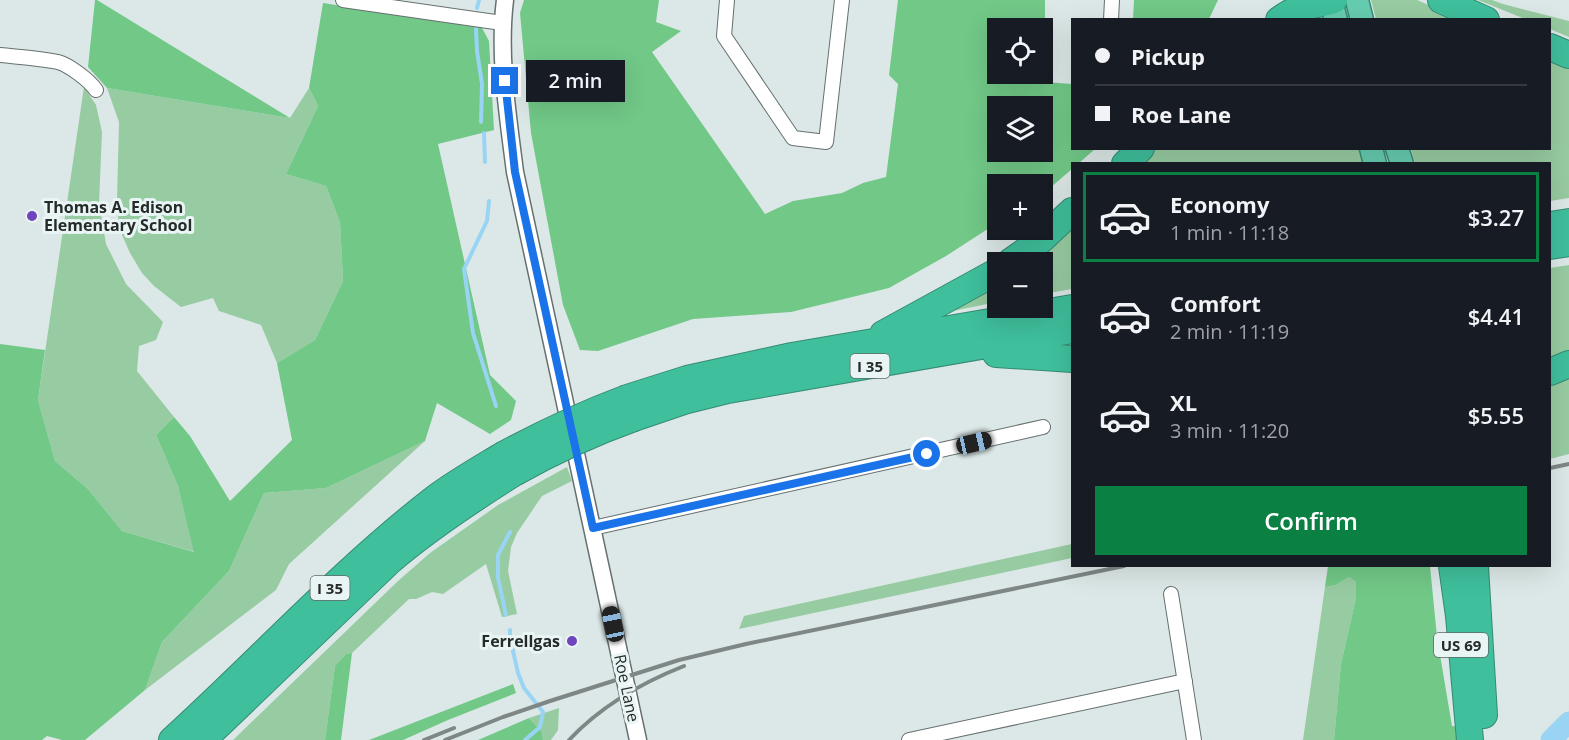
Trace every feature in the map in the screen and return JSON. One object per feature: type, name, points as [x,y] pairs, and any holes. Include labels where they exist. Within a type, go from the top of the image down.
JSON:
[{"type":"highway","points":[[1265,18],[1271,0]]},
{"type":"highway","points":[[1357,0],[1362,18]]},
{"type":"highway","points":[[1441,0],[1482,18]]},
{"type":"highway","points":[[1282,18],[1301,7],[1333,7]]},
{"type":"highway","points":[[1551,47],[1569,56]]},
{"type":"highway","points":[[1127,162],[1139,150]]},
{"type":"highway","points":[[1024,252],[1041,240],[1071,212]]},
{"type":"highway","points":[[1551,225],[1569,222]]},
{"type":"highway","points":[[1551,246],[1569,243]]},
{"type":"highway","points":[[867,343],[987,278]]},
{"type":"highway","name":"I 35","points":[[172,740],[340,578],[436,497],[509,464],[550,453],[595,432],[630,408],[687,379],[741,366],[1071,308]]},
{"type":"highway","name":"I 35","points":[[630,408],[684,401],[728,390],[1071,330]]},
{"type":"highway","points":[[957,351],[1071,359]]},
{"type":"highway","points":[[1551,372],[1569,364]]},
{"type":"highway","name":"I 35","points":[[203,740],[399,554],[421,535],[469,501],[509,464]]},
{"type":"highway","name":"US 69","points":[[1452,567],[1477,730]]},
{"type":"highway","name":"US 69","points":[[1475,567],[1477,730]]},
{"type":"street","points":[[343,0],[502,23]]},
{"type":"street","name":"Roe Lane","points":[[505,0],[502,23],[506,100],[515,172],[638,740]]},
{"type":"street","points":[[727,0],[724,36],[793,138],[826,142],[842,0]]},
{"type":"street","points":[[1112,0],[1112,18]]},
{"type":"street","points":[[0,55],[60,62],[92,84],[96,90]]},
{"type":"street","points":[[593,528],[1043,427]]},
{"type":"street","points":[[1172,594],[1194,740]]},
{"type":"street","points":[[909,740],[1185,681]]},
{"type":"green space","points":[[95,0],[290,118],[107,88],[88,67]]},
{"type":"green space","points":[[524,0],[659,0],[656,22],[681,31],[652,52],[765,214],[793,201],[842,193],[863,183],[886,177],[898,84],[889,75],[898,0],[1045,0],[1045,18],[987,18],[987,84],[1071,84],[1071,150],[1094,150],[1080,162],[1071,162],[1071,170],[1053,185],[1053,174],[987,174],[987,229],[946,256],[889,288],[791,312],[693,319],[598,351],[580,350],[563,305],[531,133],[520,13]]},
{"type":"green space","points":[[1134,0],[1218,0],[1209,18],[1133,18]]},
{"type":"green space","points":[[1371,0],[1417,0],[1459,18],[1376,18]]},
{"type":"green space","points":[[1478,0],[1492,0],[1569,21],[1569,37],[1551,29],[1551,18],[1523,18]]},
{"type":"green space","points":[[323,3],[482,28],[489,41],[494,130],[438,144],[490,375],[516,401],[511,420],[490,434],[437,403],[425,441],[326,488],[264,493],[229,571],[162,642],[145,690],[85,740],[62,740],[47,736],[42,740],[0,740],[0,344],[45,350],[38,400],[55,461],[88,489],[122,531],[194,552],[178,486],[156,435],[174,417],[190,436],[230,501],[292,440],[277,363],[315,340],[343,281],[340,222],[326,186],[286,174],[318,106],[309,88]]},
{"type":"green space","points":[[1551,59],[1569,67],[1569,198],[1551,201],[1551,162],[1415,162],[1411,150],[1551,150]]},
{"type":"green space","points":[[84,87],[96,105],[102,132],[99,203],[106,244],[126,284],[163,322],[156,340],[139,346],[137,371],[174,417],[156,435],[178,486],[195,552],[122,531],[88,489],[55,461],[38,400]]},
{"type":"green space","points":[[107,88],[290,118],[309,88],[318,106],[286,174],[326,186],[340,222],[343,281],[315,340],[277,363],[261,325],[219,311],[213,298],[181,307],[154,286],[142,273],[119,228],[117,201],[119,122]]},
{"type":"green space","points":[[1149,150],[1360,150],[1364,162],[1136,162]]},
{"type":"green space","points":[[1071,220],[1071,289],[1053,292],[1053,252],[1031,252],[1046,240],[1053,240],[1053,234]]},
{"type":"green space","points":[[1569,265],[1569,356],[1551,365],[1551,268]]},
{"type":"green space","points":[[987,284],[987,304],[943,313]]},
{"type":"green space","points":[[1569,377],[1569,454],[1551,459],[1551,386]]},
{"type":"green space","points":[[425,441],[289,564],[276,590],[145,690],[162,642],[229,571],[264,493],[326,488]]},
{"type":"green space","points":[[567,467],[572,481],[542,496],[517,533],[511,547],[508,571],[517,614],[502,617],[486,564],[443,594],[432,592],[416,599],[409,599],[335,666],[325,740],[233,740],[430,553],[498,505]]},
{"type":"green space","points":[[1071,544],[1071,558],[739,629],[744,616]]},
{"type":"green space","points":[[1328,567],[1430,567],[1437,637],[1452,726],[1460,727],[1461,740],[1334,740],[1341,664],[1356,598],[1356,582],[1349,577],[1336,585],[1325,587]]},
{"type":"green space","points":[[1349,577],[1356,582],[1356,598],[1341,664],[1334,740],[1303,740],[1325,587],[1336,585]]},
{"type":"green space","points":[[352,653],[341,740],[325,740],[335,666],[346,654]]},
{"type":"green space","points":[[513,684],[516,693],[403,740],[369,740]]},
{"type":"green space","points":[[559,708],[558,730],[551,740],[543,740],[542,732],[529,718]]},
{"type":"green space","points":[[529,718],[542,732],[543,740],[478,740]]},
{"type":"waterway","points":[[477,8],[479,0]]},
{"type":"waterway","points":[[476,29],[482,84],[481,122]]},
{"type":"waterway","points":[[484,133],[485,162]]},
{"type":"waterway","points":[[489,201],[487,221],[464,269],[473,333],[496,406]]},
{"type":"waterway","points":[[506,615],[498,578],[498,555],[510,532]]},
{"type":"waterway","points":[[511,642],[524,688],[543,712],[540,727],[525,740]]},
{"type":"waterway","points":[[1551,740],[1569,722]]},
{"type":"railway","points":[[1551,468],[1569,464]]},
{"type":"railway","points":[[445,740],[503,717],[679,660],[746,644],[1119,567]]},
{"type":"railway","points":[[569,740],[608,706],[652,680],[684,666]]},
{"type":"railway","points":[[424,740],[454,728]]},
{"type":"place","name":"Thomas A. Edison Elementary School","points":[[32,216]]},
{"type":"place","name":"Ferrellgas","points":[[572,641]]},
{"type":"route","points":[[505,81],[515,172],[593,528],[927,454]]}]
